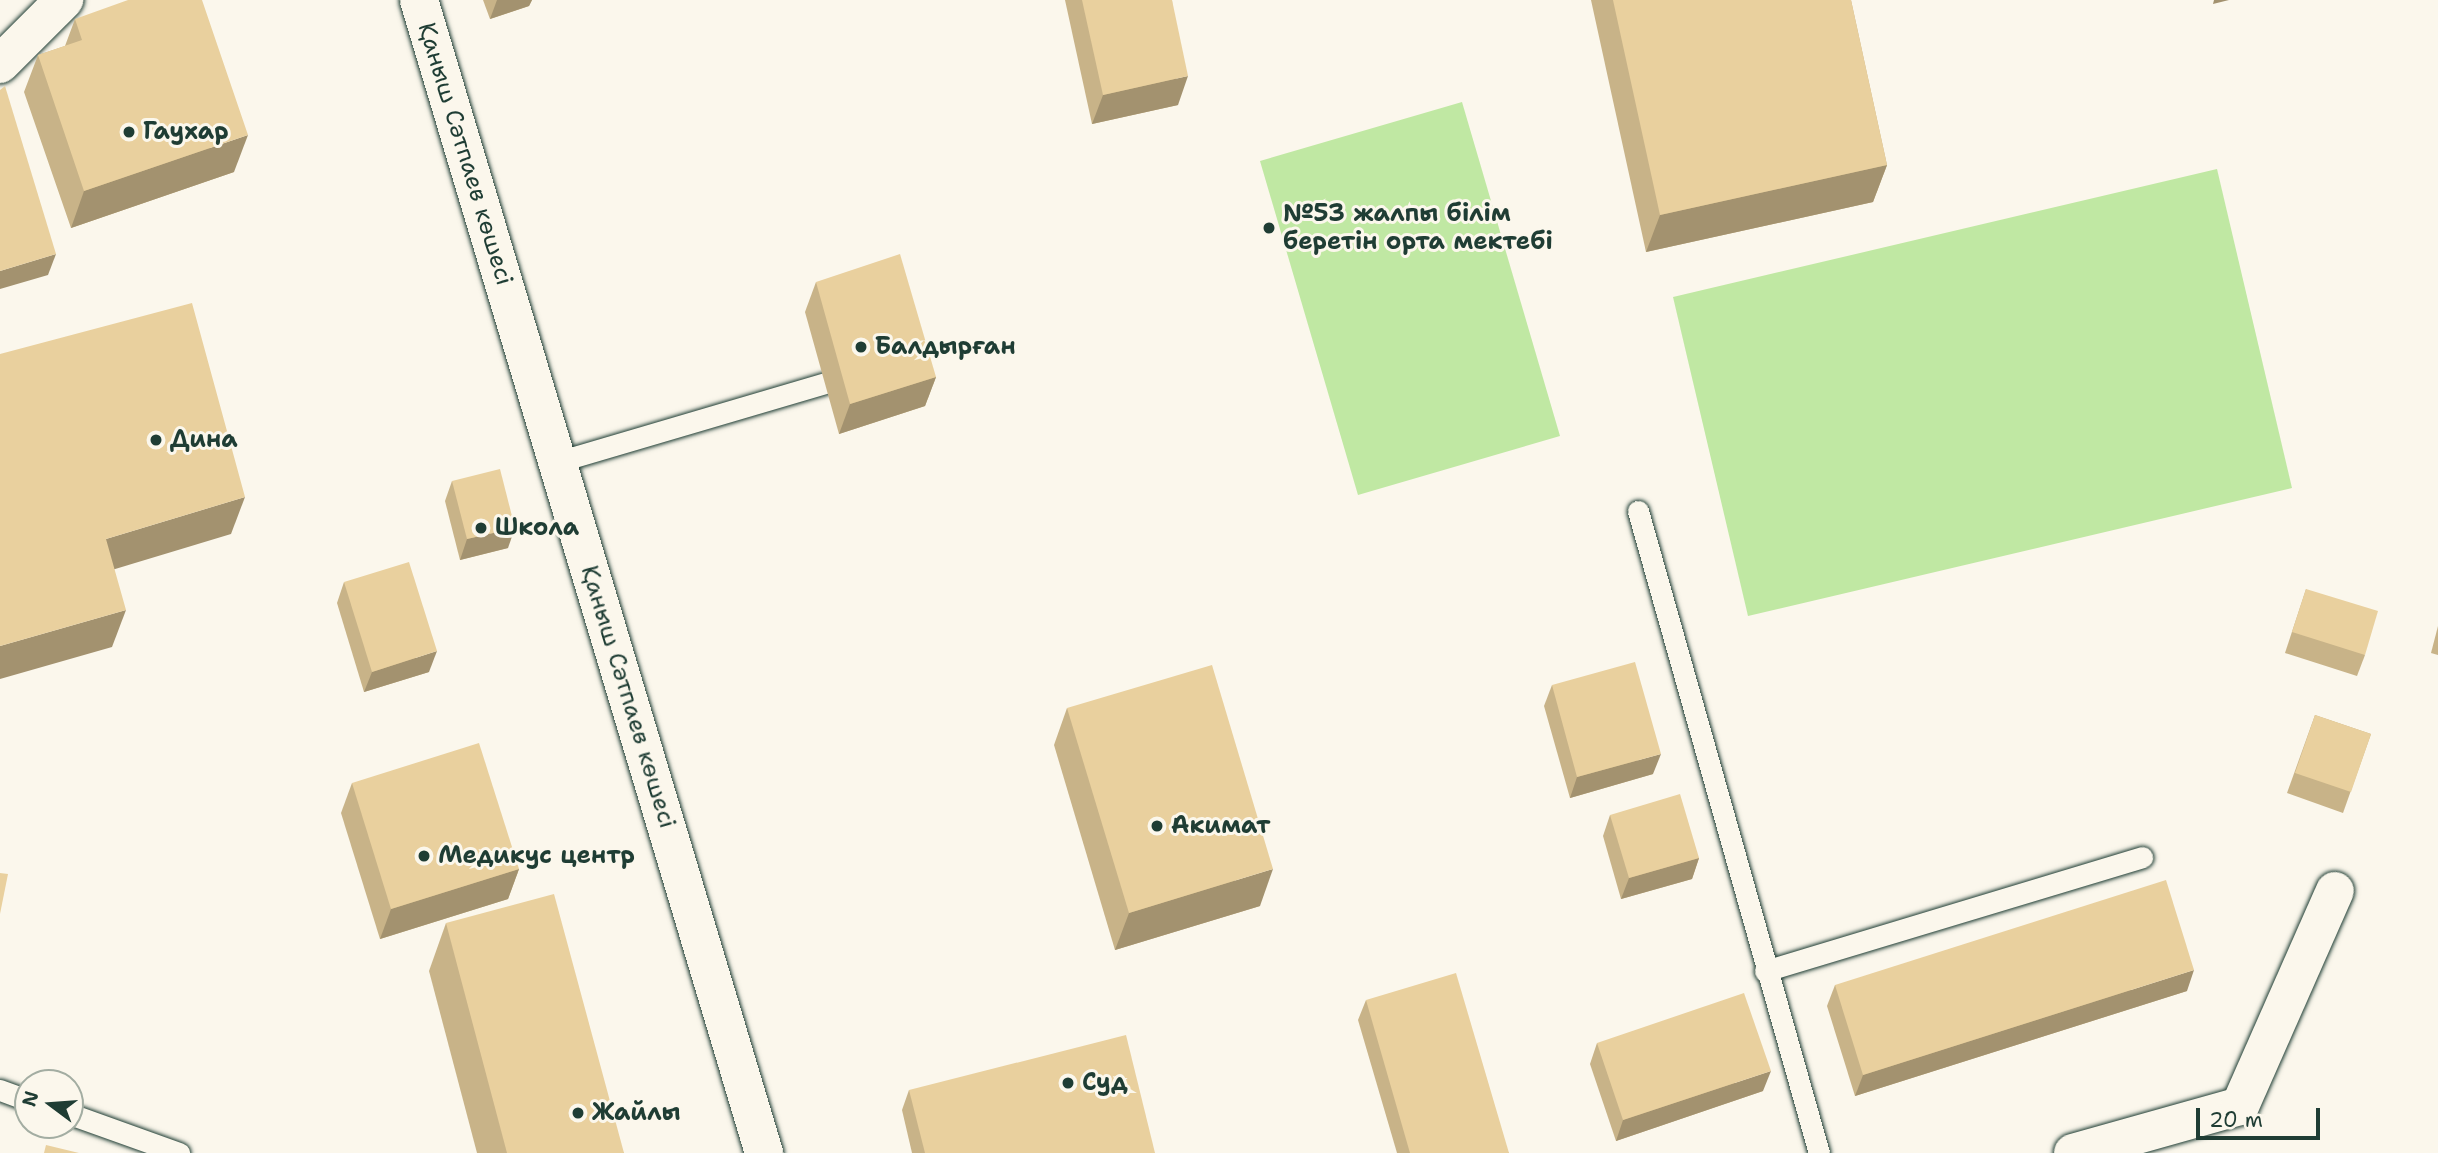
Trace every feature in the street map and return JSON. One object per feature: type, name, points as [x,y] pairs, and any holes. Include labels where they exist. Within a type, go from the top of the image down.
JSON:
[{"type":"street","points":[[0,64],[64,0]]},
{"type":"street","name":"Қаныш Сәтпаев көшесі","points":[[419,0],[764,1153]]},
{"type":"street","points":[[2073,1153],[2240,1106],[2335,891]]},
{"type":"lane","points":[[558,462],[825,383]]},
{"type":"lane","points":[[1638,511],[1765,971],[1819,1153]]},
{"type":"lane","points":[[1765,971],[2141,857]]},
{"type":"lane","points":[[84,1119],[179,1153]]},
{"type":"green space","points":[[1462,102],[1560,436],[1358,495],[1260,161]]},
{"type":"green space","points":[[2217,169],[2292,488],[1748,616],[1673,297]]},
{"type":"building","name":"Гаухар","points":[[128,0],[202,0],[248,135],[84,191],[38,55],[82,40],[75,19]]},
{"type":"building","points":[[1082,0],[1172,0],[1188,76],[1103,95]]},
{"type":"building","points":[[1613,0],[1851,0],[1887,165],[1660,215]]},
{"type":"building","points":[[5,86],[56,254],[0,271],[0,90]]},
{"type":"building","name":"Балдырған","points":[[900,254],[936,377],[850,404],[816,282]]},
{"type":"building","points":[[192,303],[245,497],[106,539],[126,610],[0,646],[0,354]]},
{"type":"building","points":[[500,469],[515,528],[467,539],[452,481]]},
{"type":"building","points":[[409,562],[437,651],[372,672],[344,582]]},
{"type":"building","points":[[2306,589],[2378,611],[2365,655],[2292,632]]},
{"type":"building","points":[[1635,662],[1661,754],[1577,777],[1552,685]]},
{"type":"building","name":"Акимат","points":[[1212,665],[1273,869],[1129,913],[1067,708]]},
{"type":"building","points":[[2315,715],[2371,734],[2351,792],[2295,773]]},
{"type":"building","name":"Медикус центр","points":[[479,743],[519,869],[391,909],[352,783]]},
{"type":"building","points":[[1680,794],[1699,858],[1629,878],[1610,815]]},
{"type":"building","points":[[0,873],[8,874],[0,914]]},
{"type":"building","points":[[2166,880],[2194,970],[1863,1075],[1835,985]]},
{"type":"building","points":[[554,894],[624,1153],[507,1153],[446,923]]},
{"type":"building","points":[[1456,973],[1509,1153],[1410,1153],[1366,1000]]},
{"type":"building","points":[[1744,993],[1771,1071],[1623,1120],[1597,1043]]},
{"type":"building","name":"Суд","points":[[1126,1035],[1155,1153],[925,1153],[909,1090]]},
{"type":"building","points":[[46,1145],[79,1153],[44,1153]]},
{"type":"place","name":"Гаухар","points":[[129,132]]},
{"type":"place","name":"№53 жалпы білім беретін орта мектебі","points":[[1269,228]]},
{"type":"place","name":"Балдырған","points":[[861,347]]},
{"type":"place","name":"Дина","points":[[156,440]]},
{"type":"place","name":"Школа","points":[[481,528]]},
{"type":"place","name":"Акимат","points":[[1157,826]]},
{"type":"place","name":"Медикус центр","points":[[424,856]]},
{"type":"place","name":"Суд","points":[[1068,1083]]},
{"type":"place","name":"Жайлы","points":[[578,1113]]}]
